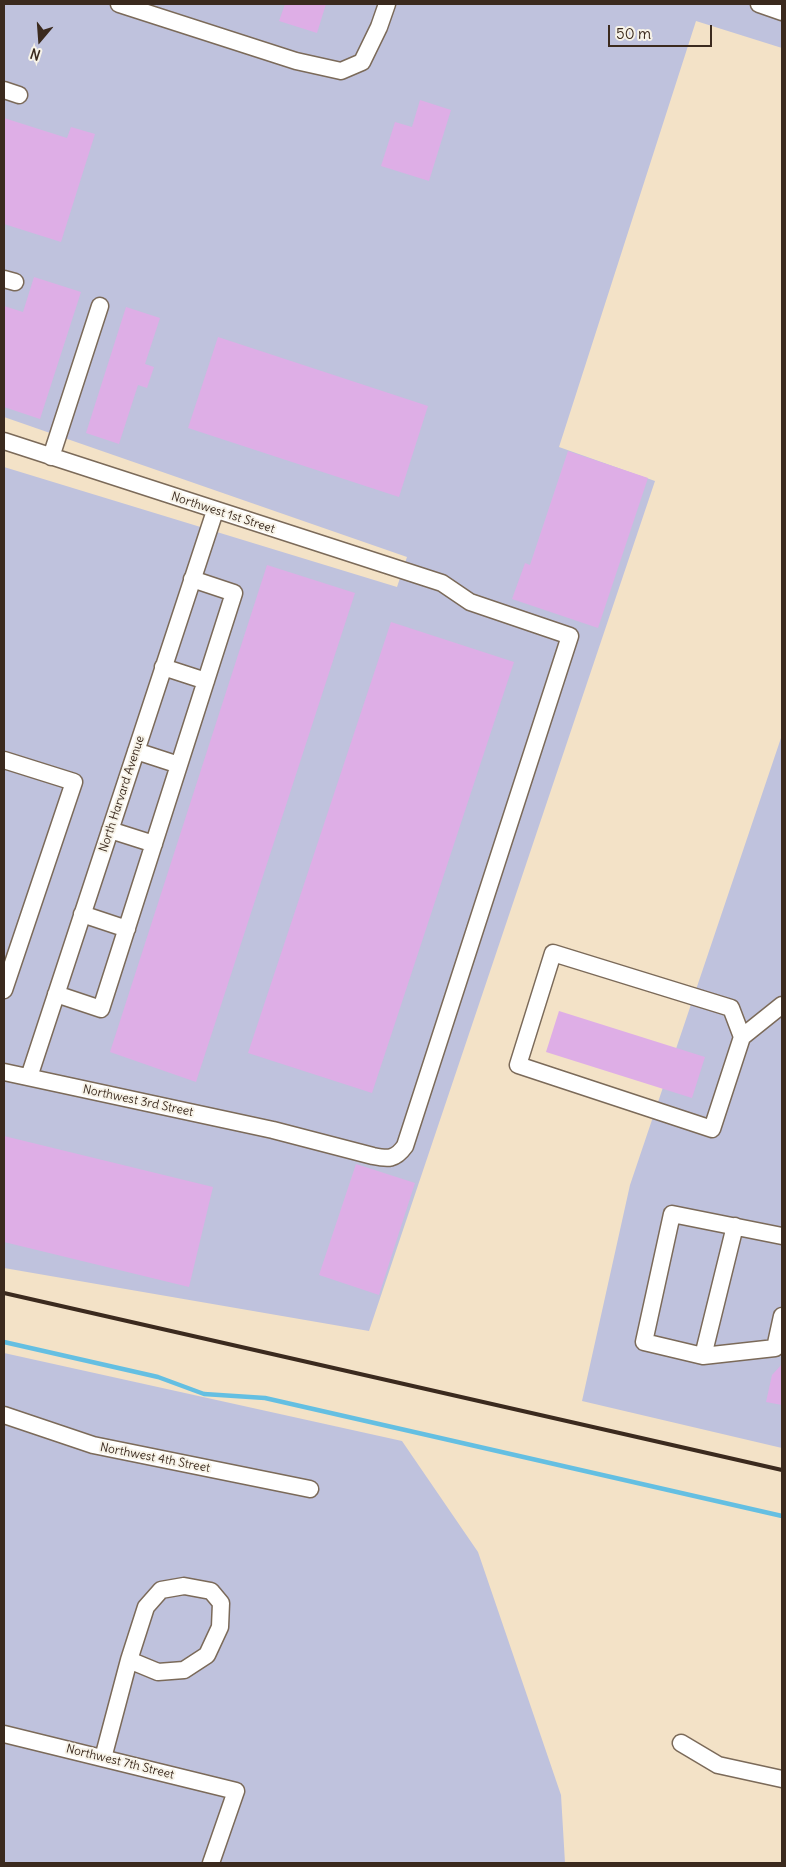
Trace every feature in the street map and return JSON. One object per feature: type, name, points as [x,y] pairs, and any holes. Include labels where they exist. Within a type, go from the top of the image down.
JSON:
[{"type":"street","points":[[119,4],[296,61],[342,71],[362,62],[379,27],[387,4]]},
{"type":"street","points":[[759,4],[782,12]]},
{"type":"street","points":[[51,457],[100,306]]},
{"type":"street","name":"Northwest 1st Street","points":[[4,441],[215,511],[442,583],[470,602],[570,636],[405,1146],[398,1156],[389,1159],[273,1130]]},
{"type":"street","name":"North Harvard Avenue","points":[[28,1077],[215,511]]},
{"type":"street","points":[[56,994],[101,1009],[234,593],[192,579]]},
{"type":"street","points":[[164,667],[206,681]]},
{"type":"street","points":[[136,751],[179,765]]},
{"type":"street","points":[[4,760],[74,782],[4,990]]},
{"type":"street","points":[[110,830],[154,844]]},
{"type":"street","points":[[82,914],[127,929]]},
{"type":"street","points":[[742,1037],[731,1008],[553,953],[518,1065],[712,1129],[742,1037],[782,1005]]},
{"type":"street","name":"Northwest 3rd Street","points":[[4,1072],[273,1130]]},
{"type":"street","points":[[782,1236],[672,1214],[644,1342],[703,1356],[775,1348],[782,1316]]},
{"type":"street","points":[[703,1356],[734,1226]]},
{"type":"street","name":"Northwest 4th Street","points":[[4,1415],[93,1445],[310,1489]]},
{"type":"street","points":[[104,1758],[129,1660],[146,1607],[161,1590],[184,1586],[211,1591],[221,1603],[220,1627],[207,1655],[184,1670],[158,1672],[129,1660]]},
{"type":"street","name":"Northwest 7th Street","points":[[4,1734],[236,1791],[211,1863]]},
{"type":"street","points":[[681,1743],[718,1765],[782,1779]]},
{"type":"shaded area","points":[[4,4],[782,4],[782,48],[696,21],[559,447],[655,481],[369,1331],[4,1268],[4,467],[397,587],[407,557],[4,417]]},
{"type":"shaded area","points":[[782,735],[782,1448],[582,1401],[630,1185]]},
{"type":"shaded area","points":[[4,1353],[402,1441],[478,1552],[561,1795],[565,1863],[4,1863]]},
{"type":"building","points":[[285,4],[326,4],[317,33],[279,21]]},
{"type":"building","points":[[420,100],[451,110],[429,181],[381,166],[395,122],[412,127]]},
{"type":"building","points":[[4,118],[67,138],[71,127],[95,134],[61,242],[4,224]]},
{"type":"building","points":[[34,277],[81,292],[40,419],[4,407],[4,306],[23,312]]},
{"type":"building","points":[[126,307],[160,318],[145,364],[154,367],[147,388],[138,385],[119,444],[86,433]]},
{"type":"building","points":[[218,337],[428,406],[399,497],[188,428]]},
{"type":"building","points":[[568,451],[648,478],[598,628],[512,599],[525,563],[530,565]]},
{"type":"building","points":[[267,565],[355,593],[196,1082],[110,1052]]},
{"type":"building","points":[[391,622],[514,662],[372,1093],[248,1053]]},
{"type":"building","points":[[559,1011],[705,1057],[692,1098],[546,1052]]},
{"type":"building","points":[[4,1136],[213,1187],[189,1287],[4,1242]]},
{"type":"building","points":[[356,1164],[415,1183],[379,1295],[319,1275]]},
{"type":"building","points":[[782,1364],[782,1405],[766,1402],[772,1375]]},
{"type":"waterway","points":[[4,1342],[158,1377],[204,1394],[265,1398],[782,1516]]},
{"type":"railway","points":[[4,1293],[782,1470]]}]
